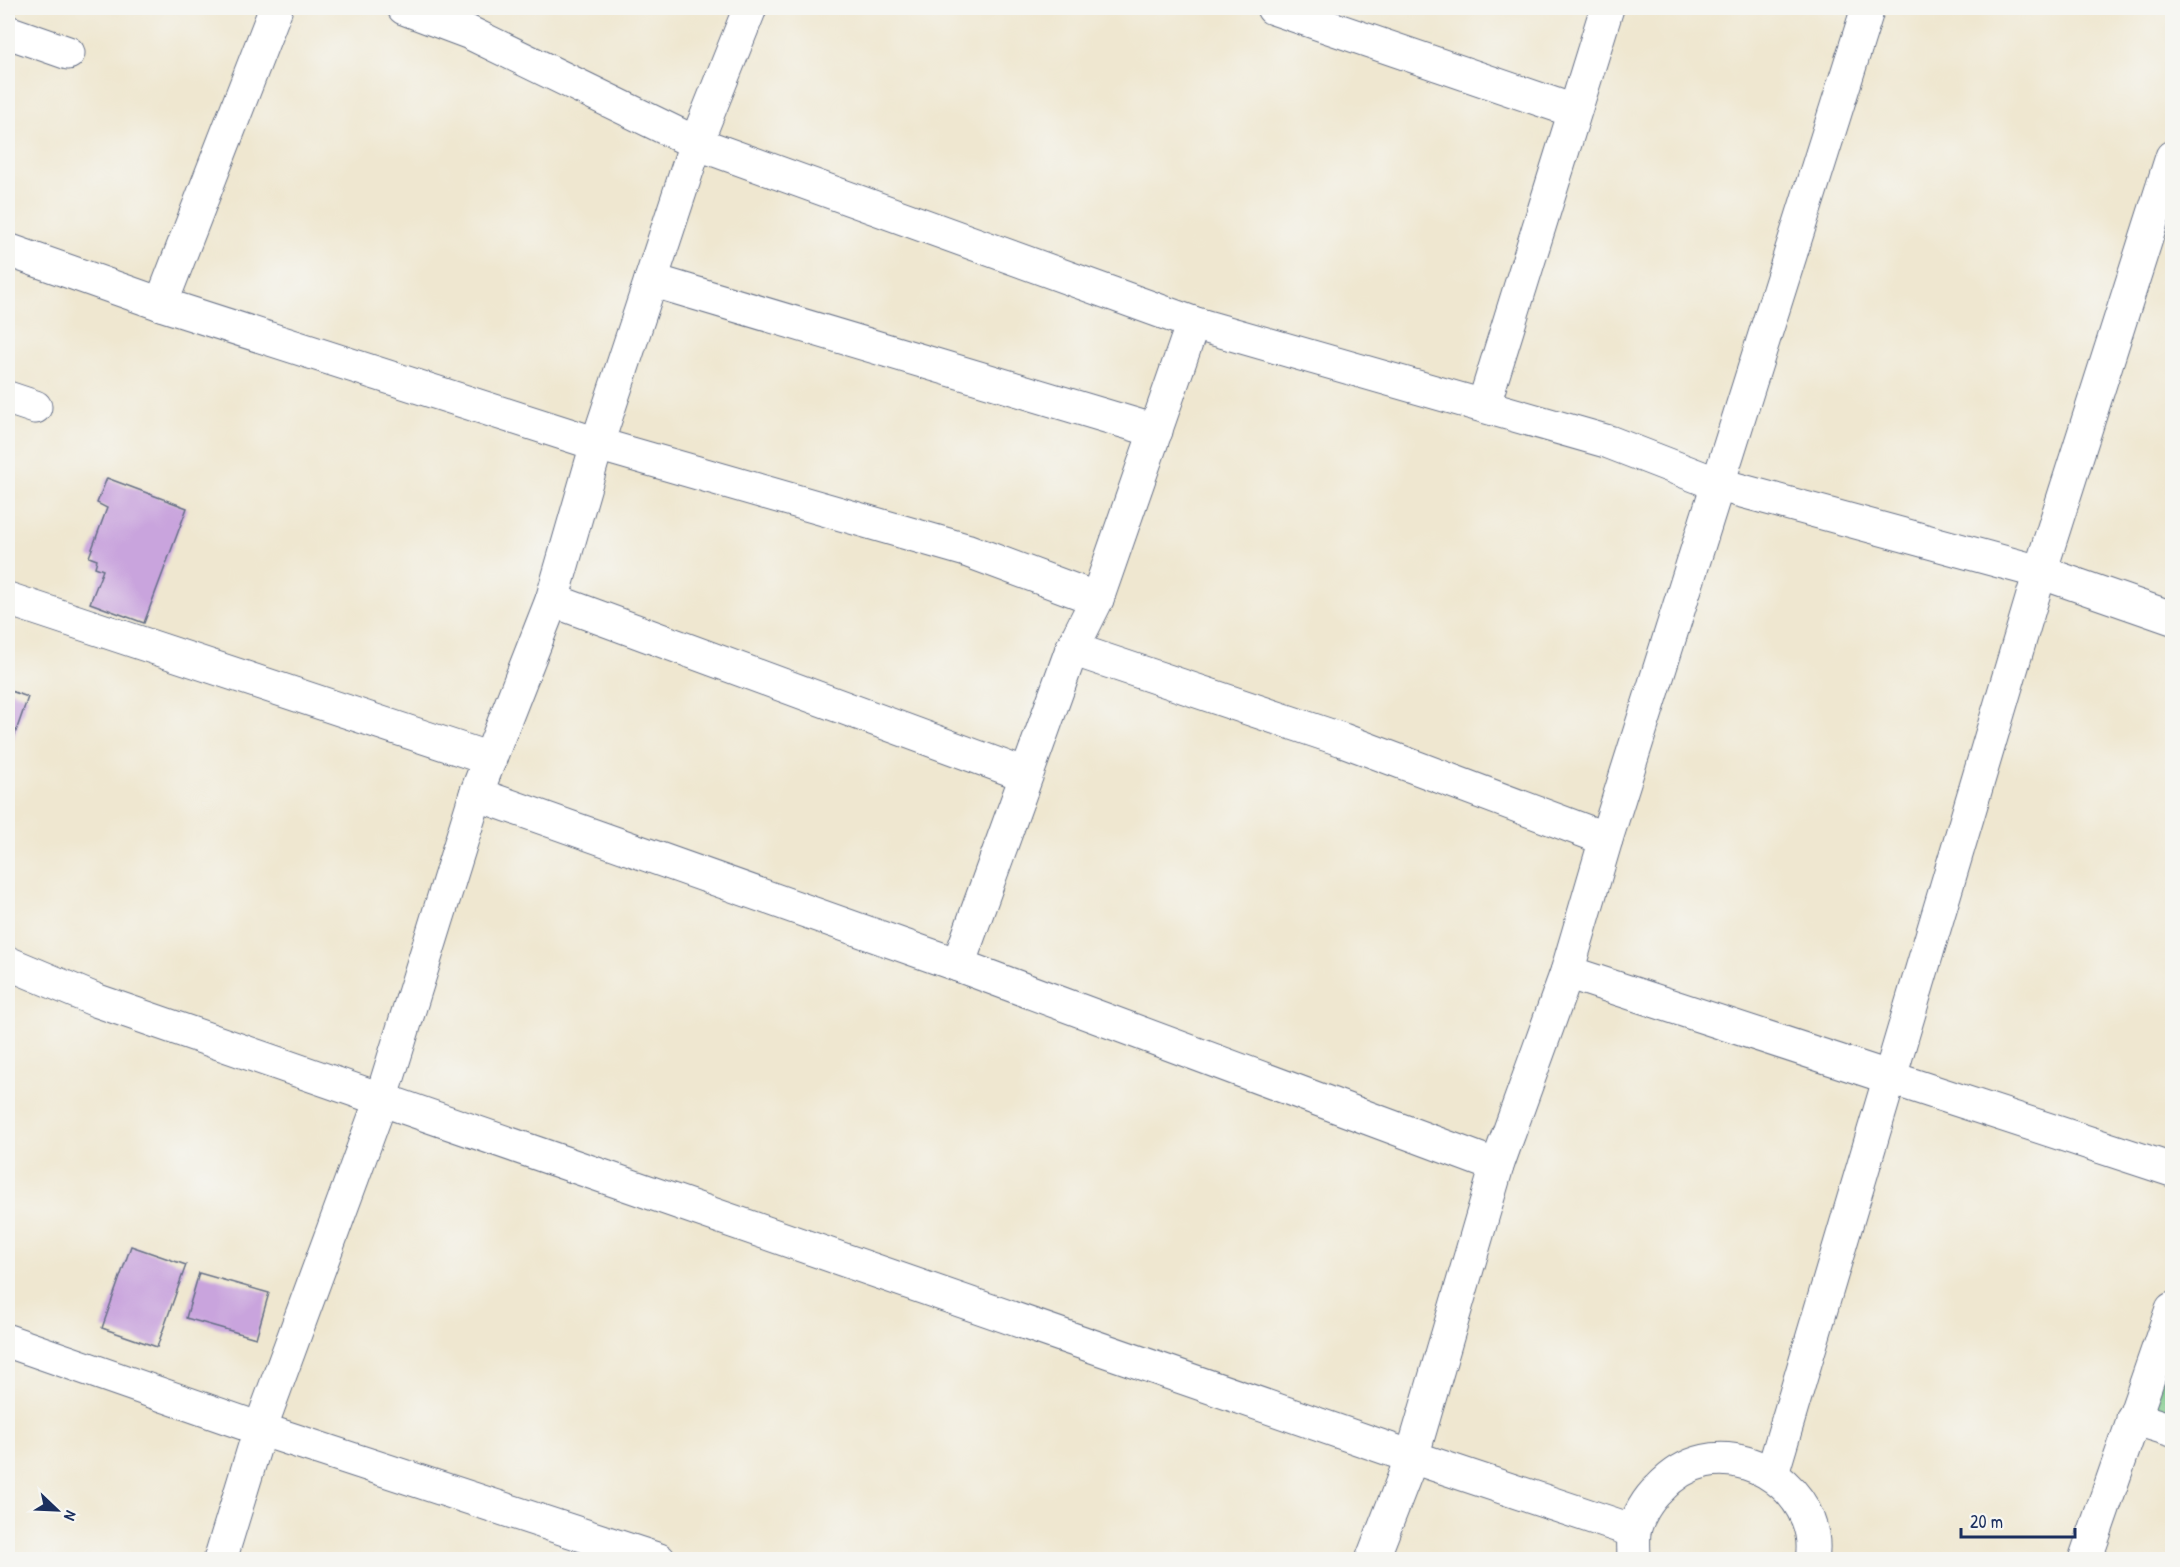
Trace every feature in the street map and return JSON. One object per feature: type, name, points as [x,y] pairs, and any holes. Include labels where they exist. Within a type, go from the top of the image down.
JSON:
[{"type":"street","points":[[161,304],[276,8]]},
{"type":"street","points":[[404,8],[470,20],[696,143],[1193,323],[1484,404],[1610,442],[1720,485],[2040,572],[2172,618]]},
{"type":"street","points":[[220,1560],[260,1429],[381,1100],[476,794],[552,600],[597,444],[696,143],[750,8]]},
{"type":"street","points":[[1273,8],[1574,111]]},
{"type":"street","points":[[1484,404],[1607,8]]},
{"type":"street","points":[[1372,1560],[1412,1457],[1497,1166],[1567,972],[1606,839],[1720,485],[1868,8]]},
{"type":"street","points":[[8,32],[68,53]]},
{"type":"street","points":[[1772,1474],[2040,572],[2172,157]]},
{"type":"street","points":[[8,250],[161,304],[597,444],[966,550],[1098,599]]},
{"type":"street","points":[[651,280],[1156,431]]},
{"type":"street","points":[[958,965],[1072,649],[1098,599],[1193,323]]},
{"type":"street","points":[[8,599],[490,759]]},
{"type":"street","points":[[552,600],[1026,775]]},
{"type":"street","points":[[1072,649],[1343,740],[1606,839]]},
{"type":"street","points":[[476,794],[958,965],[1497,1166]]},
{"type":"street","points":[[8,963],[98,1001],[1412,1457],[1634,1545],[1649,1499],[1673,1474],[1705,1461],[1740,1461],[1772,1474],[1794,1494],[1809,1520],[1814,1550],[1812,1560]]},
{"type":"street","points":[[1567,972],[2172,1170]]},
{"type":"street","points":[[2085,1560],[2172,1309]]},
{"type":"street","points":[[8,1341],[260,1429],[659,1560]]},
{"type":"street","points":[[2133,1418],[2172,1431]]},
{"type":"green space","points":[[2172,1350],[2172,1416],[2150,1409]]},
{"type":"building","points":[[107,478],[187,508],[144,623],[90,603],[103,570],[95,567],[97,560],[89,557],[107,508],[97,503]]},
{"type":"building","points":[[8,690],[28,697],[8,754]]},
{"type":"building","points":[[131,1246],[186,1265],[157,1347],[102,1328]]},
{"type":"building","points":[[199,1273],[269,1293],[256,1338],[186,1318]]}]
